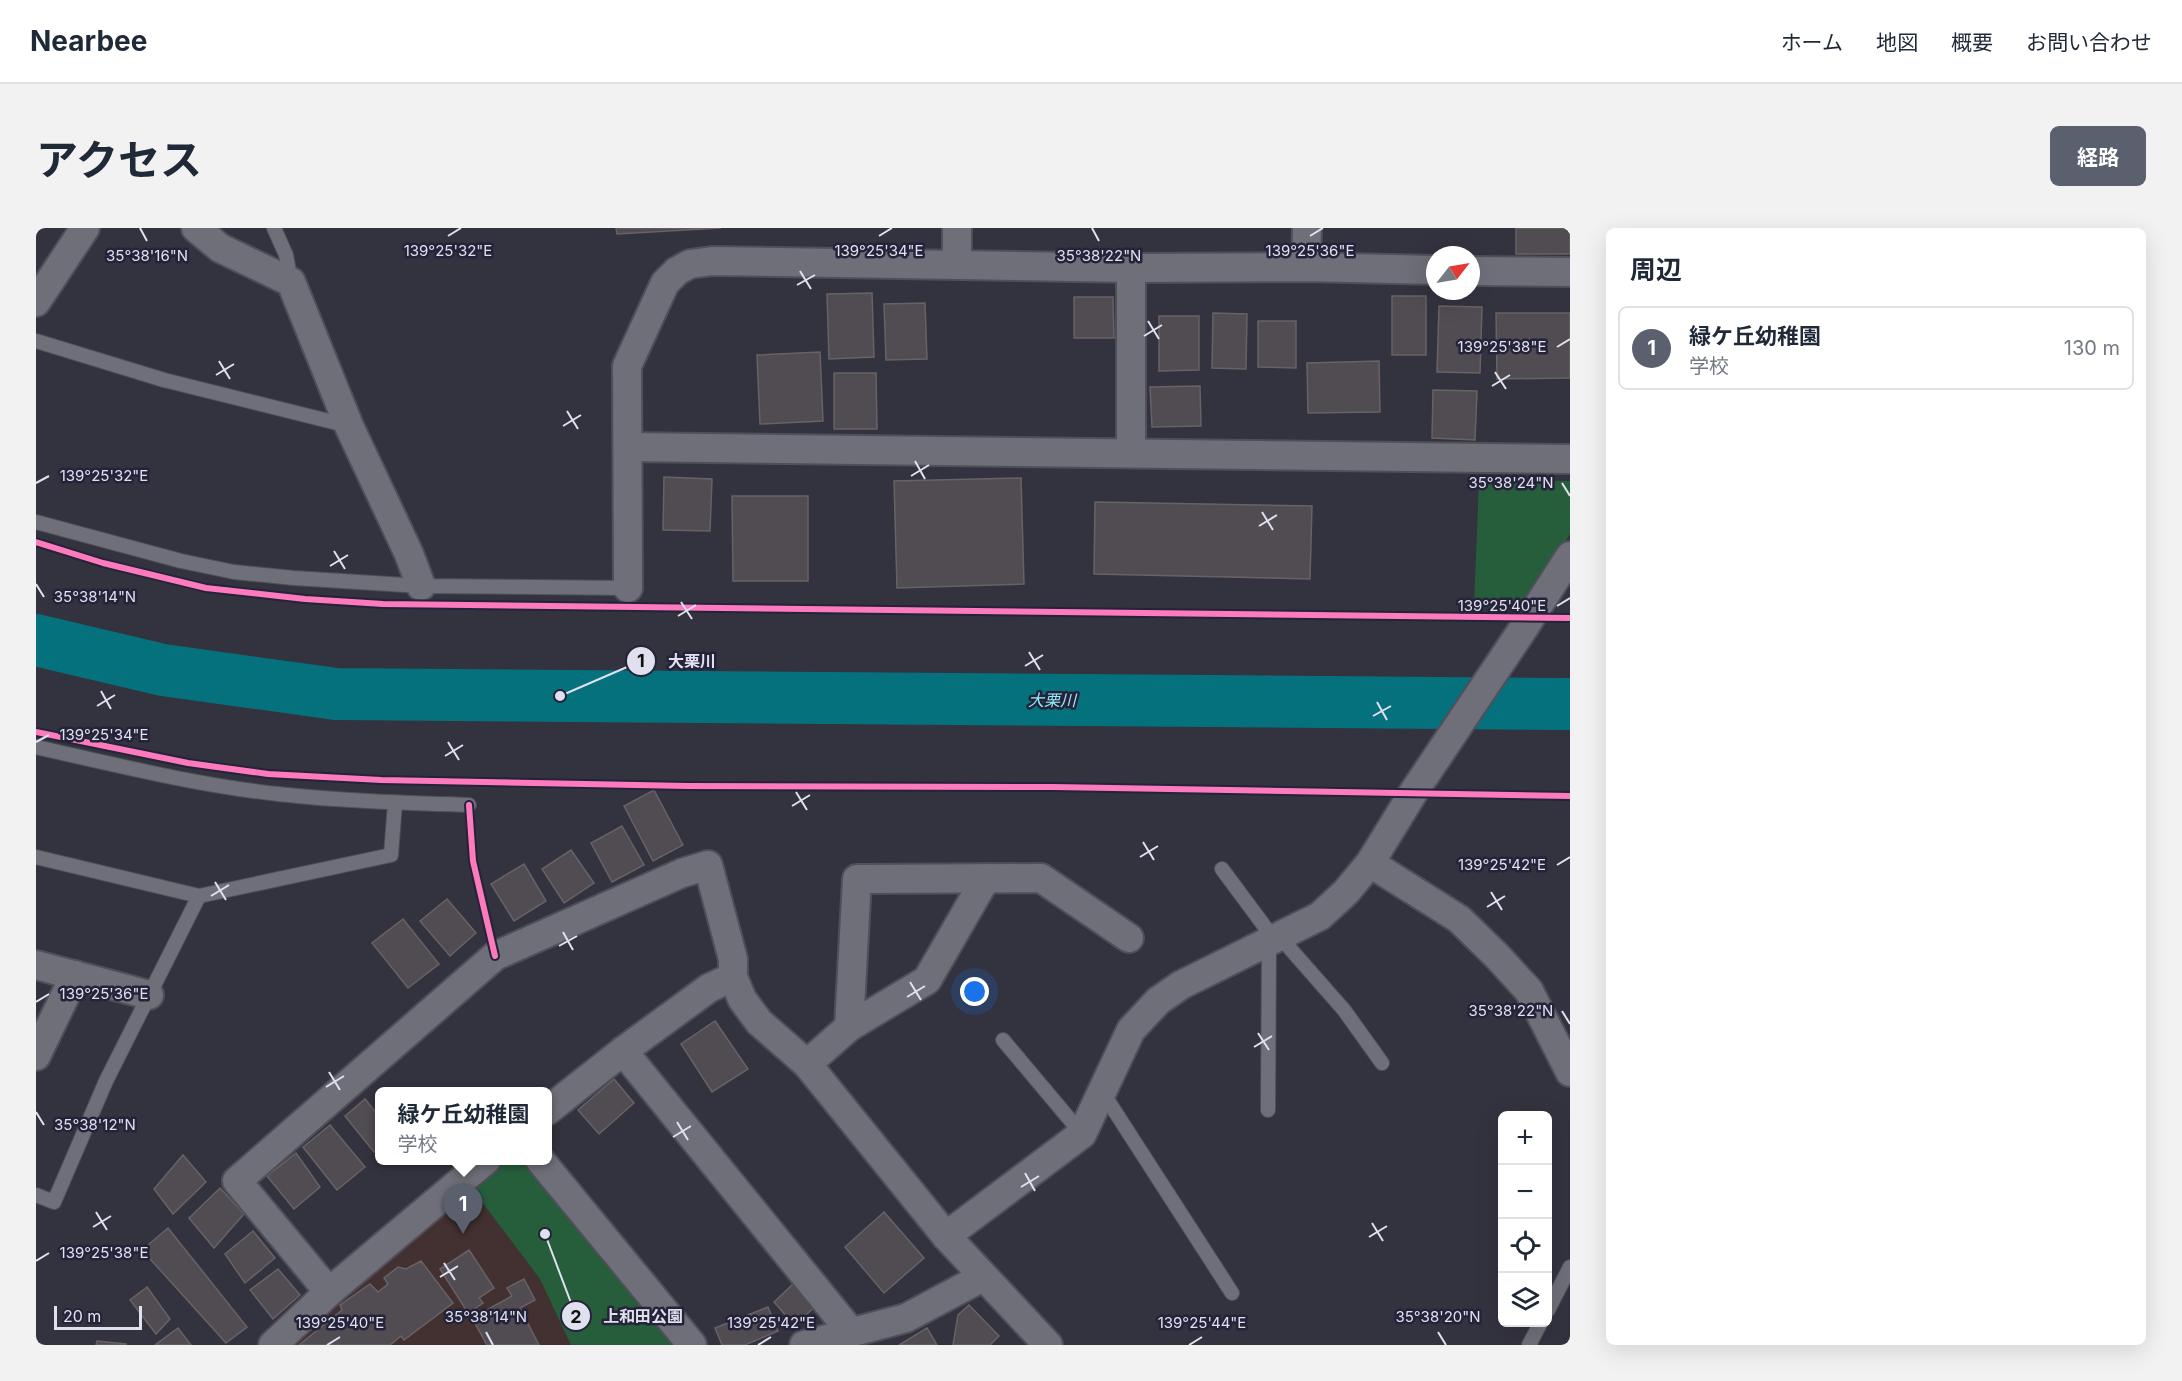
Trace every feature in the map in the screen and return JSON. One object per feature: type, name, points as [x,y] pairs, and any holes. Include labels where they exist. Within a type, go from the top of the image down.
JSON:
[{"type":"street","points":[[36,302],[85,228]]},
{"type":"street","points":[[196,228],[220,248],[291,282],[349,426],[409,554],[421,586]]},
{"type":"street","points":[[957,228],[957,264]]},
{"type":"street","points":[[1306,267],[1307,228]]},
{"type":"street","points":[[628,588],[627,366],[665,283],[677,271],[690,264],[712,261],[1131,268],[1306,267],[1426,270]]},
{"type":"street","points":[[1131,268],[1131,453]]},
{"type":"street","points":[[1480,271],[1570,272]]},
{"type":"street","points":[[628,447],[1570,459]]},
{"type":"street","points":[[946,1236],[1082,1134],[1131,1030],[1158,1001],[1181,985],[1320,916],[1346,892],[1370,863],[1413,793],[1570,556]]},
{"type":"street","points":[[1370,863],[1459,919],[1498,957],[1528,991],[1570,1072]]},
{"type":"street","points":[[329,1292],[237,1181],[495,956],[682,873],[708,865],[734,958],[733,977],[742,999],[759,1022],[807,1064],[946,1236],[1048,1345]]},
{"type":"street","points":[[807,1064],[849,1027],[927,980],[986,878]]},
{"type":"street","points":[[849,1027],[857,879],[1041,878],[1129,938]]},
{"type":"street","points":[[36,965],[149,995]]},
{"type":"street","points":[[36,1056],[75,975]]},
{"type":"street","points":[[552,1107],[709,988],[733,977]]},
{"type":"street","points":[[623,1051],[851,1332]]},
{"type":"street","points":[[273,1345],[329,1292],[481,1165]]},
{"type":"street","points":[[543,1165],[692,1345]]},
{"type":"street","points":[[804,1345],[906,1318],[983,1277]]},
{"type":"lane","points":[[274,228],[286,255],[291,282]]},
{"type":"lane","points":[[36,341],[164,380],[349,426]]},
{"type":"lane","points":[[36,522],[181,561],[234,572],[421,586],[628,588]]},
{"type":"lane","points":[[36,747],[184,780],[278,794],[395,803],[469,805]]},
{"type":"lane","points":[[36,857],[199,896],[391,855],[395,803]]},
{"type":"lane","points":[[1222,869],[1274,939],[1344,1010],[1382,1063]]},
{"type":"lane","points":[[36,1195],[54,1202],[106,1081],[199,896]]},
{"type":"lane","points":[[1268,1110],[1274,939]]},
{"type":"lane","points":[[1003,1040],[1082,1134]]},
{"type":"lane","points":[[1103,1093],[1232,1293]]},
{"type":"lane","points":[[1552,1302],[1570,1268]]},
{"type":"lane","points":[[1529,1345],[1539,1327]]},
{"type":"shaded area","points":[[473,1190],[540,1279],[571,1345],[284,1345]]},
{"type":"green space","points":[[1479,480],[1570,481],[1570,534],[1524,608],[1474,607]]},
{"type":"green space","points":[[502,1165],[527,1165],[675,1345],[571,1345],[540,1279],[473,1190]]},
{"type":"building","points":[[616,228],[721,228],[617,234]]},
{"type":"building","points":[[1516,228],[1570,228],[1570,254],[1516,254]]},
{"type":"building","points":[[872,293],[874,357],[829,359],[827,294]]},
{"type":"building","points":[[1392,296],[1426,296],[1426,355],[1392,355]]},
{"type":"building","points":[[1074,297],[1113,297],[1114,338],[1074,338]]},
{"type":"building","points":[[925,303],[927,359],[886,360],[884,304]]},
{"type":"building","points":[[1439,306],[1482,307],[1480,373],[1437,372]]},
{"type":"building","points":[[1213,313],[1247,314],[1246,369],[1212,368]]},
{"type":"building","points":[[1496,313],[1570,313],[1570,378],[1497,379]]},
{"type":"building","points":[[1159,316],[1199,316],[1199,370],[1159,371]]},
{"type":"building","points":[[1258,321],[1296,321],[1296,368],[1258,367]]},
{"type":"building","points":[[820,352],[823,421],[760,424],[757,355]]},
{"type":"building","points":[[1379,361],[1380,412],[1308,413],[1307,363]]},
{"type":"building","points":[[834,373],[876,373],[877,429],[834,429]]},
{"type":"building","points":[[1200,386],[1201,426],[1152,427],[1150,387]]},
{"type":"building","points":[[1433,390],[1477,391],[1475,440],[1432,438]]},
{"type":"building","points":[[664,477],[712,479],[710,531],[663,530]]},
{"type":"building","points":[[1021,478],[1024,584],[897,588],[894,481]]},
{"type":"building","points":[[732,496],[808,496],[808,581],[733,581]]},
{"type":"building","points":[[1095,502],[1312,506],[1310,579],[1094,574]]},
{"type":"building","points":[[654,790],[683,845],[653,861],[624,806]]},
{"type":"building","points":[[622,826],[644,865],[612,882],[591,843]]},
{"type":"building","points":[[571,850],[594,883],[564,903],[542,869]]},
{"type":"building","points":[[524,864],[546,901],[514,921],[491,884]]},
{"type":"building","points":[[447,899],[476,933],[450,956],[420,921]]},
{"type":"building","points":[[403,919],[439,964],[408,988],[372,943]]},
{"type":"building","points":[[715,1021],[748,1069],[712,1092],[681,1044]]},
{"type":"building","points":[[614,1079],[634,1103],[599,1134],[578,1110]]},
{"type":"building","points":[[365,1099],[375,1111],[375,1151],[374,1152],[345,1116]]},
{"type":"building","points":[[330,1125],[365,1167],[337,1190],[303,1147]]},
{"type":"building","points":[[296,1153],[320,1187],[294,1209],[267,1176]]},
{"type":"building","points":[[183,1155],[206,1182],[173,1214],[154,1189]]},
{"type":"building","points":[[220,1188],[244,1214],[214,1248],[189,1218]]},
{"type":"building","points":[[884,1212],[924,1258],[884,1293],[845,1247]]},
{"type":"building","points":[[168,1228],[247,1327],[226,1343],[142,1250]]},
{"type":"building","points":[[253,1231],[275,1258],[245,1283],[225,1254]]},
{"type":"building","points":[[469,1250],[494,1288],[479,1298],[483,1303],[468,1313],[440,1269]]},
{"type":"building","points":[[421,1261],[453,1303],[404,1340],[401,1336],[390,1345],[299,1345],[342,1310],[340,1305],[370,1284],[378,1292],[388,1284],[384,1278],[398,1267],[406,1269]]},
{"type":"building","points":[[278,1269],[300,1295],[273,1319],[250,1290]]},
{"type":"building","points":[[524,1279],[535,1300],[520,1308],[539,1345],[487,1345],[472,1318],[512,1296],[507,1288]]},
{"type":"building","points":[[794,1283],[815,1307],[794,1325],[774,1302]]},
{"type":"building","points":[[147,1287],[170,1319],[156,1334],[130,1300]]},
{"type":"building","points":[[969,1305],[999,1336],[990,1345],[953,1345],[958,1315]]},
{"type":"building","points":[[768,1307],[778,1331],[745,1345],[722,1345],[715,1328]]},
{"type":"building","points":[[178,1328],[191,1345],[155,1345]]},
{"type":"building","points":[[927,1328],[937,1345],[899,1345]]},
{"type":"building","points":[[97,1341],[126,1344],[126,1345],[96,1345]]},
{"type":"waterway","name":"大栗川","points":[[36,640],[163,670],[336,694],[1570,704]]},
{"type":"cycle path","points":[[36,542],[103,563],[206,588],[305,599],[383,604],[1570,618]]},
{"type":"cycle path","points":[[36,732],[188,763],[268,774],[381,780],[688,786],[1053,787],[1570,796]]},
{"type":"cycle path","points":[[469,805],[473,861],[495,956]]},
{"type":"place","name":"大栗川","points":[[560,696]]},
{"type":"place","name":"緑ケ丘幼稚園","points":[[463,1234]]},
{"type":"place","name":"上和田公園","points":[[545,1234]]}]
